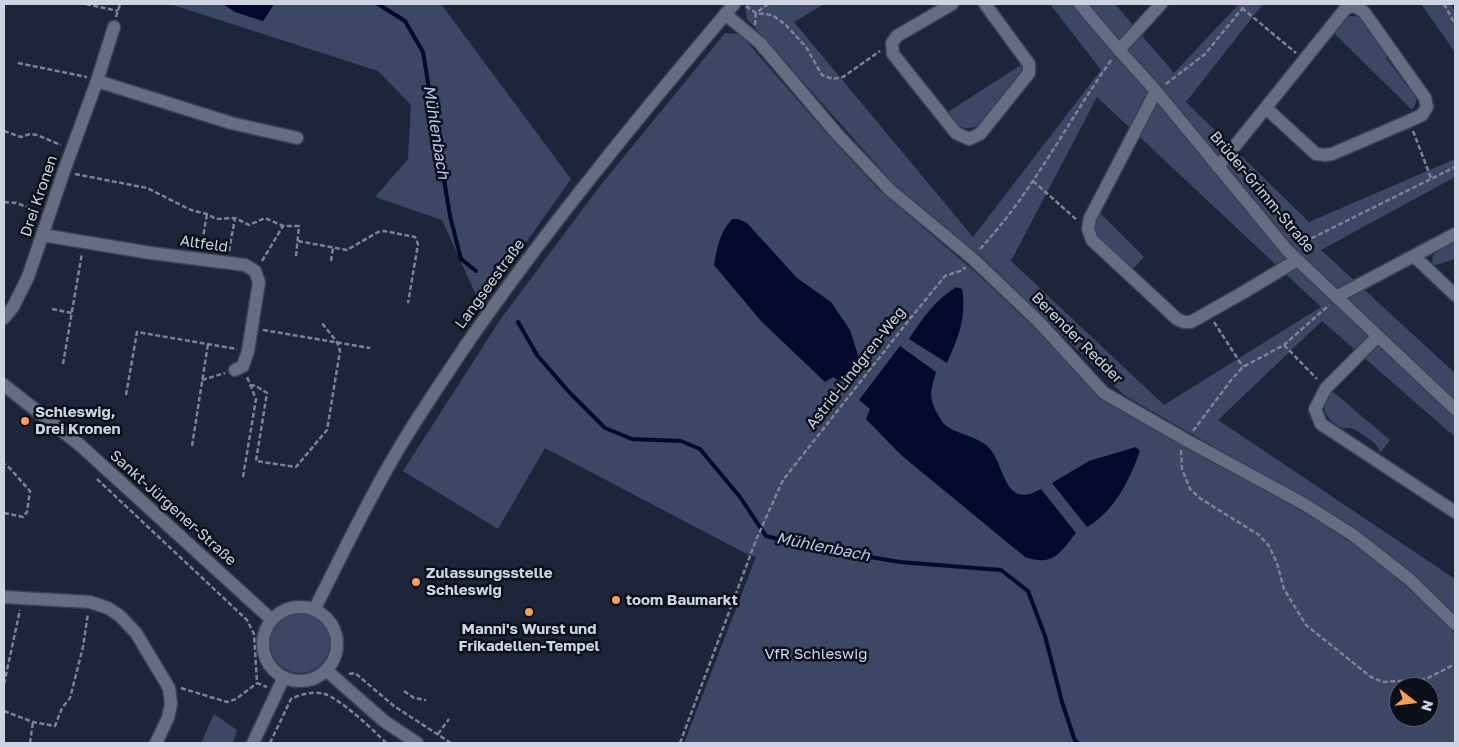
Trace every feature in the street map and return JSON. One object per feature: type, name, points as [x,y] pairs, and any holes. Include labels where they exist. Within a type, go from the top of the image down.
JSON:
[{"type":"street","name":"Langseestraße","points":[[314,610],[390,463],[438,386],[530,255],[590,177],[734,4]]},
{"type":"street","points":[[952,4],[897,36],[892,43],[893,54],[956,133],[969,139],[980,134],[1028,74],[1029,64],[985,4]]},
{"type":"street","name":"Brüder-Grimm-Straße","points":[[1080,4],[1156,91],[1287,250],[1455,409]]},
{"type":"street","points":[[1119,50],[1161,4]]},
{"type":"street","points":[[1218,167],[1346,8],[1355,6],[1364,12],[1425,98],[1427,107],[1422,115],[1332,154],[1325,155],[1316,154],[1266,108]]},
{"type":"street","name":"Berender Redder","points":[[725,14],[760,43],[837,134],[890,190],[972,258],[1039,322],[1104,392],[1186,440],[1304,504],[1353,536],[1408,579],[1455,624]]},
{"type":"street","name":"Drei Kronen","points":[[4,318],[28,277],[114,27]]},
{"type":"street","points":[[97,81],[231,123],[297,138]]},
{"type":"street","points":[[1156,91],[1090,218],[1088,229],[1092,240],[1177,320],[1184,322],[1191,322],[1297,260]]},
{"type":"street","points":[[1336,298],[1455,234]]},
{"type":"street","name":"Altfeld","points":[[42,235],[245,265],[256,271]]},
{"type":"street","points":[[1414,256],[1455,295]]},
{"type":"street","points":[[239,368],[248,351],[259,282],[256,271]]},
{"type":"street","points":[[1378,336],[1326,388],[1315,409],[1321,424],[1455,512]]},
{"type":"street","name":"Sankt-Jürgener-Straße","points":[[4,385],[81,446],[272,620]]},
{"type":"street","points":[[4,597],[90,602],[108,608],[120,616],[136,633],[169,688],[171,704],[168,718],[156,743]]},
{"type":"street","points":[[302,607],[314,610],[324,616],[332,625],[336,637],[336,649],[333,660],[326,670],[317,677],[306,680],[284,678],[271,667],[264,652],[263,641],[266,630],[272,620],[280,613],[291,608],[302,607]]},
{"type":"street","points":[[326,670],[384,721],[417,743]]},
{"type":"street","points":[[253,743],[284,678]]},
{"type":"path","points":[[86,4],[118,10],[119,4]]},
{"type":"path","points":[[742,4],[756,13],[772,15],[785,24],[806,47],[822,75],[833,79],[843,77],[892,43]]},
{"type":"path","points":[[756,13],[768,4]]},
{"type":"path","points":[[1156,91],[1205,54],[1246,4]]},
{"type":"path","points":[[1444,4],[1455,24]]},
{"type":"path","points":[[1242,8],[1304,60]]},
{"type":"path","name":"Astrid-Lindgren-Weg","points":[[680,743],[756,540],[783,480],[945,276],[963,270],[1000,228],[1033,182],[1091,90],[1119,50]]},
{"type":"path","points":[[18,64],[78,74],[97,81]]},
{"type":"path","points":[[1409,121],[1431,178]]},
{"type":"path","points":[[4,132],[21,137],[30,134],[37,135],[72,149]]},
{"type":"path","points":[[1287,250],[1455,166]]},
{"type":"path","points":[[64,172],[147,188],[191,210],[207,214],[216,219],[235,218],[249,225],[265,218],[283,226],[299,226],[296,256]]},
{"type":"path","points":[[1033,182],[1088,229]]},
{"type":"path","points":[[4,202],[16,203],[49,215]]},
{"type":"path","points":[[200,259],[207,214]]},
{"type":"path","points":[[227,263],[235,218]]},
{"type":"path","points":[[256,271],[283,226]]},
{"type":"path","points":[[298,241],[347,250],[378,232],[384,231],[415,237],[418,244],[408,303]]},
{"type":"path","points":[[63,364],[84,242]]},
{"type":"path","points":[[331,261],[333,248]]},
{"type":"path","points":[[1336,298],[1284,344],[1243,367],[1186,440],[1181,450],[1182,469],[1190,489],[1201,499],[1259,535],[1269,546],[1284,589],[1306,624],[1371,677],[1383,682],[1426,679],[1455,664]]},
{"type":"path","points":[[52,309],[72,313]]},
{"type":"path","points":[[1207,312],[1243,367]]},
{"type":"path","points":[[250,385],[256,386],[267,393],[256,461],[296,467],[327,430],[340,351],[337,342],[321,322]]},
{"type":"path","points":[[252,328],[370,348]]},
{"type":"path","points":[[126,395],[137,332],[248,351]]},
{"type":"path","points":[[192,446],[208,344]]},
{"type":"path","points":[[1284,344],[1326,388]]},
{"type":"path","points":[[202,380],[239,368],[256,399],[243,477]]},
{"type":"path","points":[[4,513],[23,517],[27,512],[30,490],[6,464]]},
{"type":"path","points":[[95,477],[247,620],[254,634],[257,683]]},
{"type":"path","points":[[4,684],[23,598]]},
{"type":"path","points":[[4,711],[33,722],[55,726],[62,708],[70,698],[83,647],[90,602]]},
{"type":"path","points":[[326,694],[338,681],[351,672],[355,673],[394,706],[452,743]]},
{"type":"path","points":[[169,688],[176,687],[227,702],[236,699],[257,683]]},
{"type":"path","points":[[257,683],[291,699],[306,694],[326,694],[346,707],[386,743]]},
{"type":"path","points":[[404,691],[414,698],[426,700]]},
{"type":"path","points":[[270,743],[291,699]]},
{"type":"path","points":[[438,734],[449,719]]},
{"type":"path","points":[[30,743],[33,722]]},
{"type":"green space","points":[[170,4],[223,4],[235,12],[263,21],[274,4],[441,4],[571,179],[481,306],[442,220],[375,197],[408,159],[411,105],[378,71]]},
{"type":"green space","points":[[748,4],[824,4],[794,22],[973,237],[1101,70],[1050,4],[1115,4],[1174,73],[1239,4],[1263,4],[1186,102],[1309,222],[1455,159],[1455,177],[1321,250],[1455,373],[1455,437],[1322,321],[1218,420],[1455,579],[1455,616],[1445,604],[1392,557],[1343,521],[1124,395],[982,257],[894,184],[747,19],[745,7]],"holes":[[[1097,97],[1321,307],[1164,405],[1011,261]]]},
{"type":"green space","points":[[1421,4],[1451,4],[1455,12],[1455,52]]},
{"type":"green space","points":[[1351,16],[1360,17],[1388,51],[1386,58],[1407,86],[1414,88],[1416,99],[1412,110],[1333,32],[1344,19]]},
{"type":"green space","name":"VfR Schleswig","points":[[725,33],[740,34],[878,189],[974,271],[1037,330],[1103,401],[1263,488],[1323,524],[1375,559],[1428,606],[1455,634],[1455,743],[684,743],[756,557],[545,448],[498,529],[403,471],[500,320],[600,186]]},
{"type":"green space","points":[[1021,65],[1022,71],[1017,79],[979,125],[965,128],[954,121],[948,112]]},
{"type":"green space","points":[[1098,211],[1144,257],[1133,269],[1097,236],[1093,226]]},
{"type":"green space","points":[[1455,238],[1455,259],[1433,266],[1433,255],[1438,248]]},
{"type":"green space","points":[[1332,391],[1390,440],[1380,453],[1375,444],[1366,437],[1353,428],[1343,428],[1337,425],[1328,416],[1324,407],[1327,396]]},
{"type":"green space","points":[[300,613],[317,618],[325,626],[330,643],[325,660],[317,668],[300,673],[283,668],[275,660],[270,643],[275,626],[283,618]]},
{"type":"green space","points":[[214,714],[237,730],[233,743],[201,743]]},
{"type":"shaded area","points":[[223,4],[274,4],[263,21],[235,12]]},
{"type":"shaded area","points":[[732,219],[738,219],[747,223],[797,278],[831,302],[850,330],[860,361],[858,368],[847,381],[840,381],[833,377],[825,382],[761,321],[714,265],[720,240]]},
{"type":"shaded area","points":[[956,287],[962,289],[963,309],[961,327],[947,363],[909,339],[930,310]]},
{"type":"shaded area","points":[[900,346],[936,372],[931,397],[943,423],[985,444],[995,457],[1013,491],[1020,494],[1029,494],[1041,489],[1076,533],[1055,556],[1043,560],[1025,557],[901,455],[866,419],[870,409],[859,400]]},
{"type":"shaded area","points":[[1136,447],[1140,451],[1120,494],[1097,521],[1087,527],[1052,483],[1089,461]]},
{"type":"waterway","name":"Mühlenbach","points":[[378,4],[405,21],[423,52],[450,216],[461,259],[476,271]]},
{"type":"waterway","name":"Mühlenbach","points":[[518,322],[537,355],[569,392],[605,428],[632,439],[681,441],[700,449],[740,497],[766,536],[809,547],[900,562],[1001,570],[1028,591],[1045,636],[1062,702],[1075,741],[1078,743]]},
{"type":"place","name":"Schleswig, Drei Kronen","points":[[25,421]]},
{"type":"place","name":"Zulassungsstelle Schleswig","points":[[416,582]]},
{"type":"place","name":"toom Baumarkt","points":[[616,600]]},
{"type":"place","name":"Manni's Wurst und Frikadellen-Tempel","points":[[529,612]]}]
